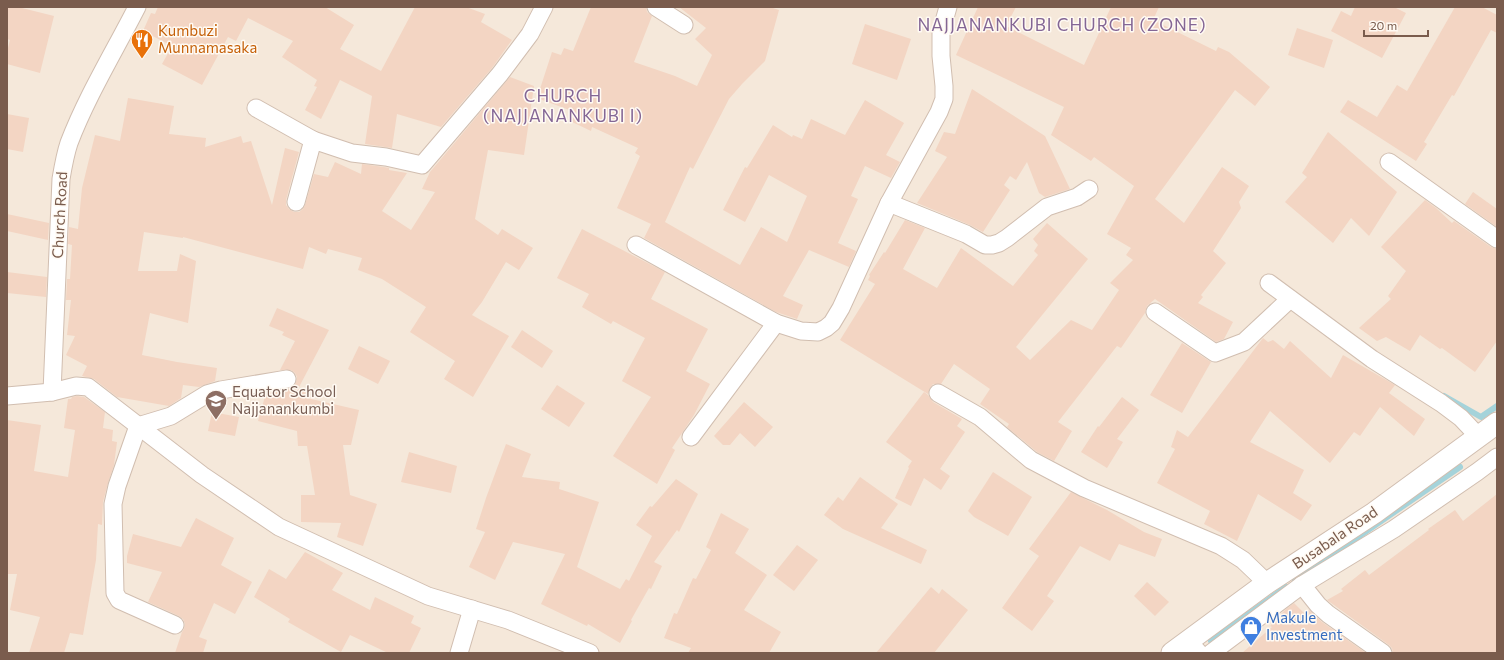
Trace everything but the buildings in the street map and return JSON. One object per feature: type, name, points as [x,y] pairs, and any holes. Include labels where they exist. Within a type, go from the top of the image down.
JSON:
[{"type":"street","name":"Church Road","points":[[52,392],[60,179],[64,160],[88,97],[137,7]]},
{"type":"street","points":[[256,108],[312,140],[352,153],[386,157],[422,165],[500,74],[530,34],[544,7]]},
{"type":"street","points":[[656,7],[684,25]]},
{"type":"street","points":[[636,245],[776,323],[802,331],[818,332],[826,328],[832,323],[841,308],[889,202],[939,112],[944,99],[941,56],[942,32],[948,7]]},
{"type":"street","points":[[296,202],[312,140]]},
{"type":"street","points":[[1389,162],[1497,239]]},
{"type":"street","points":[[889,202],[966,234],[985,245],[992,245],[1007,238],[1046,207],[1077,197],[1089,189]]},
{"type":"street","points":[[1269,283],[1372,359],[1441,403],[1461,418],[1479,437]]},
{"type":"street","points":[[1155,312],[1215,353],[1244,342],[1290,299]]},
{"type":"street","points":[[691,437],[776,323]]},
{"type":"street","points":[[138,426],[171,416],[207,394],[220,390],[287,379]]},
{"type":"street","points":[[7,396],[52,392],[76,386],[88,387],[202,476],[279,527],[428,596],[508,620],[590,653]]},
{"type":"street","points":[[938,393],[980,417],[1031,460],[1084,488],[1221,546],[1243,560],[1267,583]]},
{"type":"street","name":"Busabala Road","points":[[1186,649],[1267,583],[1374,512],[1497,423]]},
{"type":"street","points":[[138,426],[117,486],[113,504],[115,592],[119,600],[175,625]]},
{"type":"street","points":[[1211,653],[1302,585],[1394,529],[1497,457]]},
{"type":"street","points":[[1302,585],[1318,605],[1328,614],[1383,653]]},
{"type":"street","points":[[459,653],[472,609]]},
{"type":"shaded area","points":[[7,7],[1497,7],[1497,653],[7,653]]},
{"type":"waterway","points":[[1444,396],[1481,417],[1497,406]]},
{"type":"waterway","points":[[1295,580],[1460,467]]},
{"type":"waterway","points":[[1211,641],[1286,587]]},
{"type":"place","name":"Kumbuzi Munnamasaka","points":[[142,60]]},
{"type":"place","name":"Equator School Najjanankumbi","points":[[216,420]]},
{"type":"place","name":"Makule Investment","points":[[1251,646]]},
{"type":"district","name":"NAJJANANKUBI CHURCH (ZONE)","points":[[1062,25]]},
{"type":"district","name":"CHURCH (NAJJANANKUBI I)","points":[[563,106]]}]
